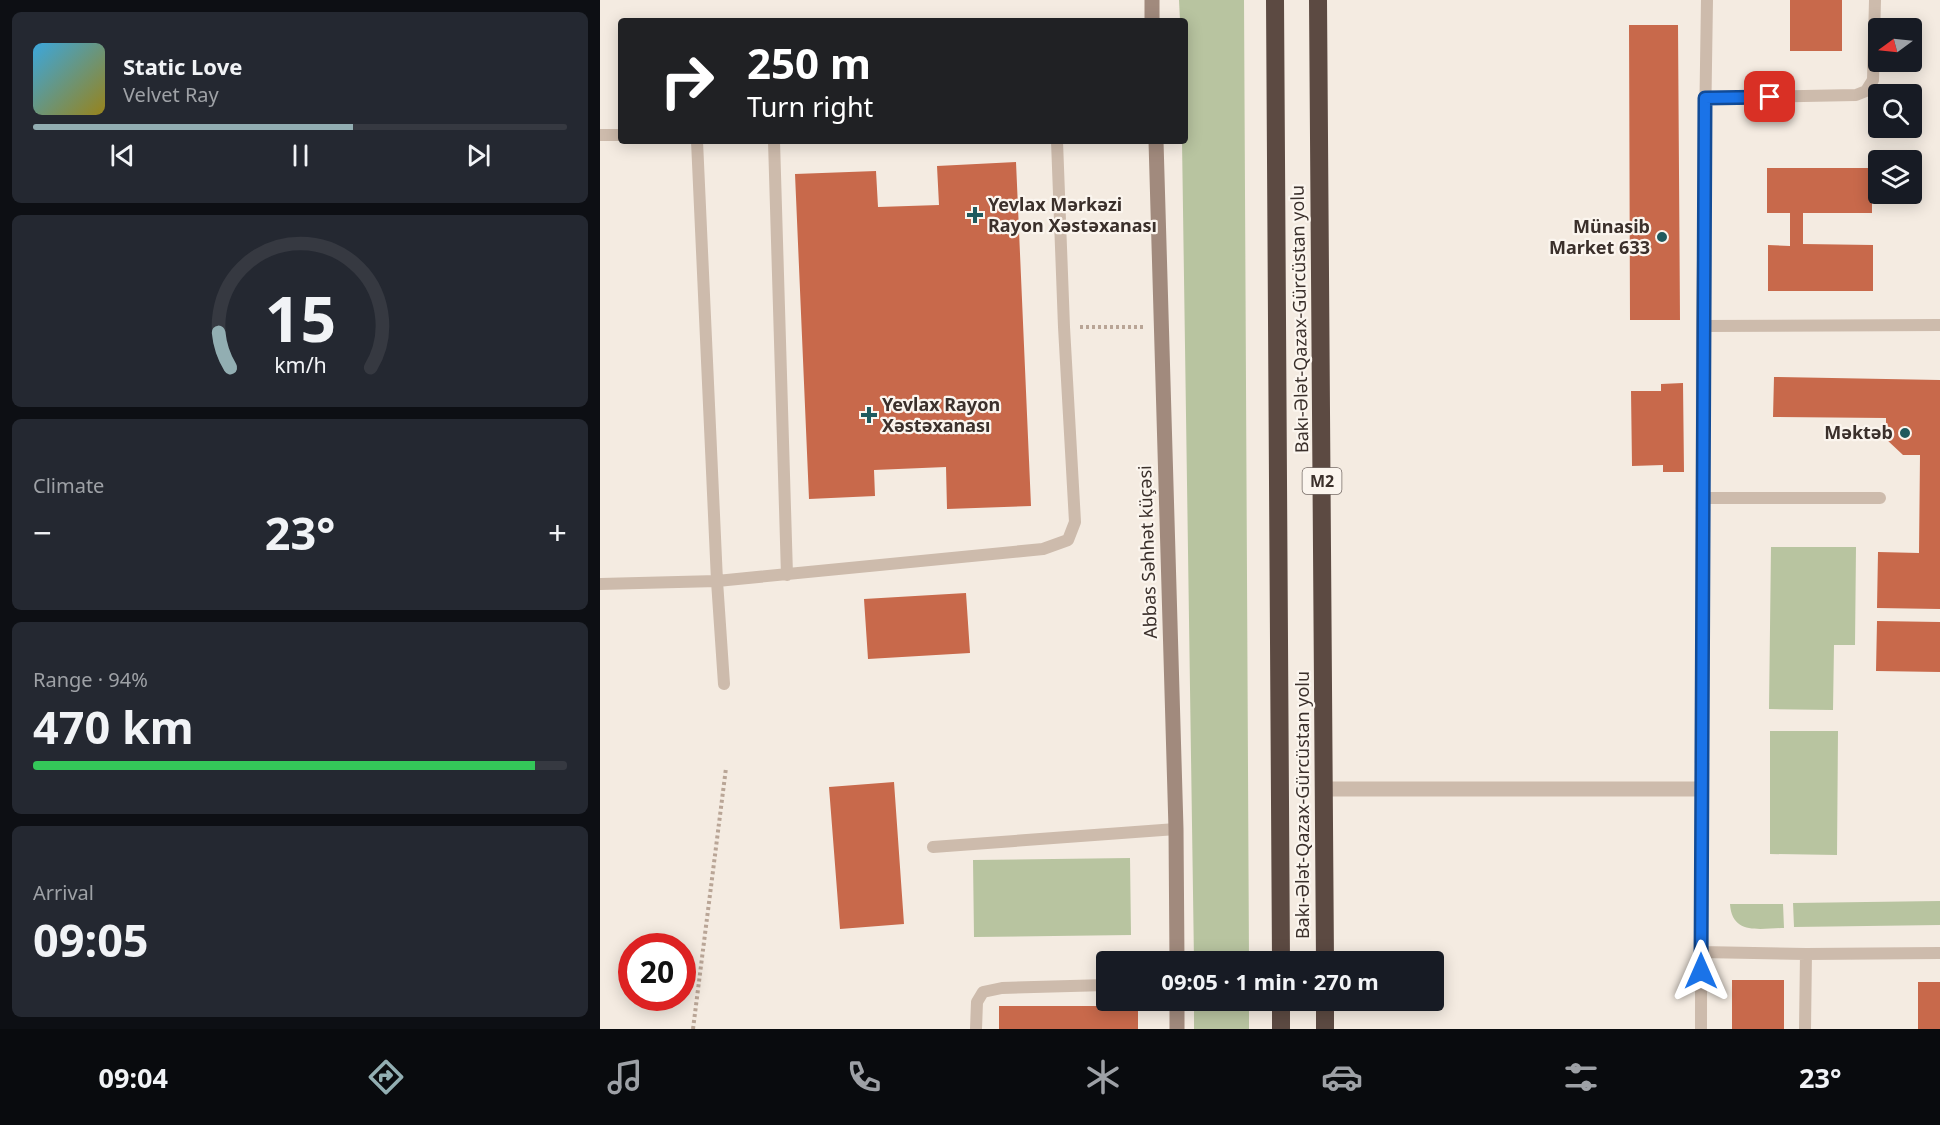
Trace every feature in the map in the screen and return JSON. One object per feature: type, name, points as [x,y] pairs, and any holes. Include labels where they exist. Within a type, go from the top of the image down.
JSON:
[{"type":"highway","name":"Bakı-Ələt-Qazax-Gürcüstan yolu","points":[[1275,0],[1281,951]]},
{"type":"highway","name":"Bakı-Ələt-Qazax-Gürcüstan yolu","points":[[1318,0],[1325,951]]},
{"type":"highway","points":[[1281,1011],[1281,1029]]},
{"type":"highway","points":[[1325,1011],[1325,1029]]},
{"type":"street","points":[[1152,0],[1152,18]]},
{"type":"street","name":"Abbas Səhhət küçəsi","points":[[1156,144],[1176,828],[1177,951]]},
{"type":"street","points":[[1325,789],[1701,789]]},
{"type":"street","points":[[1177,1029],[1178,1011]]},
{"type":"lane","points":[[1701,1029],[1702,326],[1707,0]]},
{"type":"lane","points":[[1705,98],[1857,95],[1866,91],[1873,80],[1875,0]]},
{"type":"lane","points":[[600,135],[618,135]]},
{"type":"lane","points":[[698,144],[723,684]]},
{"type":"lane","points":[[774,144],[787,574]]},
{"type":"lane","points":[[600,584],[717,581],[1043,549],[1068,540],[1075,522],[1057,144]]},
{"type":"lane","points":[[1702,326],[1940,325]]},
{"type":"lane","points":[[1702,498],[1880,498]]},
{"type":"lane","points":[[933,847],[1176,828]]},
{"type":"lane","points":[[1701,952],[1940,953]]},
{"type":"lane","points":[[1805,1029],[1806,954]]},
{"type":"lane","points":[[976,1029],[977,1002],[983,992],[1002,988],[1096,985]]},
{"type":"path","points":[[1064,327],[1160,326]]},
{"type":"path","points":[[693,1029],[726,768]]},
{"type":"green space","points":[[1179,0],[1244,0],[1249,951],[1194,951],[1182,144],[1188,144],[1188,18],[1180,18]]},
{"type":"green space","points":[[1771,547],[1856,547],[1855,645],[1834,645],[1833,710],[1769,709]]},
{"type":"green space","points":[[1770,731],[1838,731],[1837,855],[1770,854]]},
{"type":"green space","points":[[1130,858],[1131,935],[974,937],[973,860]]},
{"type":"green space","points":[[1940,901],[1940,925],[1794,927],[1793,903]]},
{"type":"green space","points":[[1730,904],[1783,904],[1784,928],[1757,929],[1742,926],[1732,914]]},
{"type":"green space","points":[[1194,1011],[1249,1011],[1249,1029],[1194,1029]]},
{"type":"building","points":[[1790,0],[1842,0],[1842,51],[1790,51]]},
{"type":"building","points":[[1629,25],[1678,25],[1680,320],[1630,320]]},
{"type":"building","points":[[1016,162],[1031,506],[947,509],[946,467],[874,470],[875,496],[809,499],[795,174],[876,171],[878,207],[939,205],[937,166]]},
{"type":"building","points":[[1767,168],[1868,168],[1868,204],[1872,204],[1872,213],[1803,213],[1803,244],[1873,245],[1873,291],[1768,291],[1768,245],[1790,246],[1790,213],[1767,213]]},
{"type":"building","points":[[1774,377],[1940,380],[1940,609],[1877,608],[1878,552],[1919,553],[1920,455],[1903,455],[1886,439],[1886,418],[1773,417]]},
{"type":"building","points":[[1683,383],[1684,472],[1663,472],[1663,465],[1632,466],[1631,391],[1661,391],[1661,384]]},
{"type":"building","points":[[966,593],[970,653],[868,659],[864,599]]},
{"type":"building","points":[[1877,621],[1940,622],[1940,672],[1876,671]]},
{"type":"building","points":[[894,782],[904,924],[840,929],[829,787]]},
{"type":"building","points":[[1732,980],[1784,980],[1784,1029],[1732,1029]]},
{"type":"building","points":[[1918,982],[1940,982],[1940,1029],[1918,1029]]},
{"type":"building","points":[[999,1006],[1096,1006],[1096,1011],[1138,1011],[1138,1029],[999,1029]]},
{"type":"place","name":"Yevlax Mərkəzi Rayon Xəstəxanası","points":[[975,215]]},
{"type":"place","name":"Münasib Market 633","points":[[1662,237]]},
{"type":"place","name":"Yevlax Rayon Xəstəxanası","points":[[869,415]]},
{"type":"place","name":"Məktəb","points":[[1905,433]]},
{"type":"route","points":[[1701,971],[1702,326],[1705,98],[1770,97]]}]
